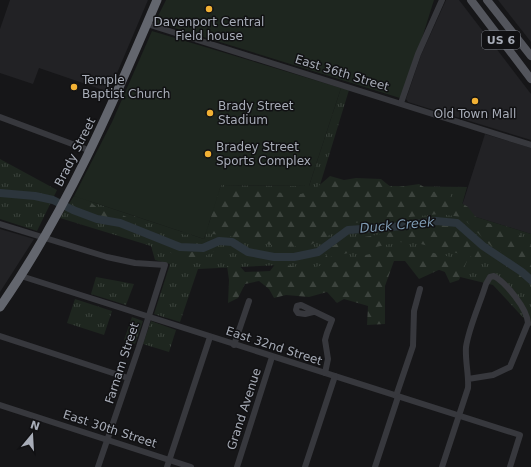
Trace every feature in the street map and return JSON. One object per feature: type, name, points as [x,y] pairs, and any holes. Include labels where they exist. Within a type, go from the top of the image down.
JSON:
[{"type":"highway","name":"Brady Street","points":[[0,307],[43,239],[91,151],[157,0]]},
{"type":"main road","name":"US 6","points":[[471,0],[531,79]]},
{"type":"main road","name":"US 6","points":[[487,0],[531,56]]},
{"type":"street","points":[[401,103],[418,54],[442,0]]},
{"type":"street","name":"East 36th Street","points":[[147,24],[531,145]]},
{"type":"street","points":[[0,116],[91,151]]},
{"type":"street","points":[[0,224],[43,239]]},
{"type":"street","name":"Farnam Street","points":[[43,239],[107,257],[135,263],[165,265],[98,467]]},
{"type":"street","name":"East 32nd Street","points":[[21,276],[520,435],[510,467]]},
{"type":"street","points":[[442,467],[466,396],[468,379],[466,348],[469,334],[486,284],[490,276],[495,276],[519,301],[528,319],[528,323],[510,367],[493,375],[468,379]]},
{"type":"street","points":[[375,467],[413,346],[414,311],[420,289]]},
{"type":"street","points":[[234,345],[249,301]]},
{"type":"street","points":[[314,312],[332,320],[326,333],[325,340],[328,359],[325,373]]},
{"type":"street","points":[[0,336],[128,378]]},
{"type":"street","points":[[167,467],[210,337]]},
{"type":"street","name":"Grand Avenue","points":[[237,467],[272,357]]},
{"type":"street","points":[[305,467],[334,376]]},
{"type":"street","name":"East 30th Street","points":[[0,405],[191,467]]},
{"type":"shaded area","points":[[10,0],[148,0],[109,92],[39,68],[33,84],[0,73],[0,29]]},
{"type":"shaded area","points":[[446,0],[459,0],[531,94],[531,140],[408,102],[406,99],[421,55]]},
{"type":"shaded area","points":[[498,0],[531,0],[531,42]]},
{"type":"shaded area","points":[[485,134],[531,148],[531,234],[460,212]]},
{"type":"shaded area","points":[[0,229],[34,239],[0,292]]},
{"type":"green space","points":[[166,0],[434,0],[403,99],[155,22]]},
{"type":"green space","name":"Bradey Street Sports Complex","points":[[152,31],[341,88],[309,186],[221,185],[204,239],[74,196],[112,122]]},
{"type":"green space","points":[[341,88],[349,90],[320,185],[467,187],[460,212],[531,234],[531,326],[493,285],[456,276],[401,256],[343,280],[282,265],[198,269],[180,322],[154,314],[170,264],[155,260],[151,246],[60,218],[74,196],[204,239],[221,185],[309,186]]},
{"type":"green space","points":[[0,159],[57,190],[37,231],[0,219]]},
{"type":"green space","points":[[330,176],[344,180],[356,178],[381,179],[392,188],[419,184],[432,192],[451,189],[450,199],[460,202],[468,207],[478,220],[516,232],[531,245],[531,272],[520,260],[493,248],[462,217],[439,214],[353,223],[308,246],[279,247],[224,235],[201,233],[184,235],[182,230],[201,229],[210,224],[216,190],[235,188],[254,191],[301,194],[315,189]]},
{"type":"green space","points":[[76,195],[87,199],[101,211],[116,212],[135,221],[136,225],[121,220],[95,216],[72,205]]},
{"type":"green space","points":[[439,224],[458,226],[486,255],[484,260],[417,243],[399,242],[325,258],[329,248],[341,241]]},
{"type":"green space","points":[[214,246],[220,248],[205,256],[197,258],[182,257],[170,252],[193,252]]},
{"type":"green space","points":[[395,248],[413,248],[467,261],[459,280],[450,283],[443,268],[419,279],[405,261],[394,261],[385,286],[385,324],[367,325],[368,306],[344,299],[337,303],[327,292],[309,297],[286,295],[274,298],[269,289],[259,281],[245,284],[238,298],[228,303],[229,280],[227,266],[237,263],[245,272],[270,271],[276,263],[307,269]]},
{"type":"green space","points":[[508,269],[522,275],[525,278],[530,297]]},
{"type":"green space","points":[[96,277],[134,284],[126,305],[91,294]]},
{"type":"green space","points":[[75,299],[112,311],[104,335],[67,323]]},
{"type":"green space","points":[[132,317],[143,321],[135,344],[124,340]]},
{"type":"green space","points":[[151,321],[176,330],[169,352],[143,344]]},
{"type":"waterway","name":"Duck Creek","points":[[0,193],[35,196],[53,200],[73,210],[97,219],[120,223],[180,247],[203,248],[219,241],[232,242],[248,252],[274,257],[294,257],[318,252],[348,230],[404,226],[436,221],[457,223],[483,246],[522,272],[531,280]]},
{"type":"place","name":"Davenport Central Field house","points":[[209,9]]},
{"type":"place","name":"Temple Baptist Church","points":[[74,87]]},
{"type":"place","name":"Old Town Mall","points":[[475,101]]},
{"type":"place","name":"Brady Street Stadium","points":[[210,113]]},
{"type":"place","name":"Bradey Street Sports Complex","points":[[208,154]]}]
